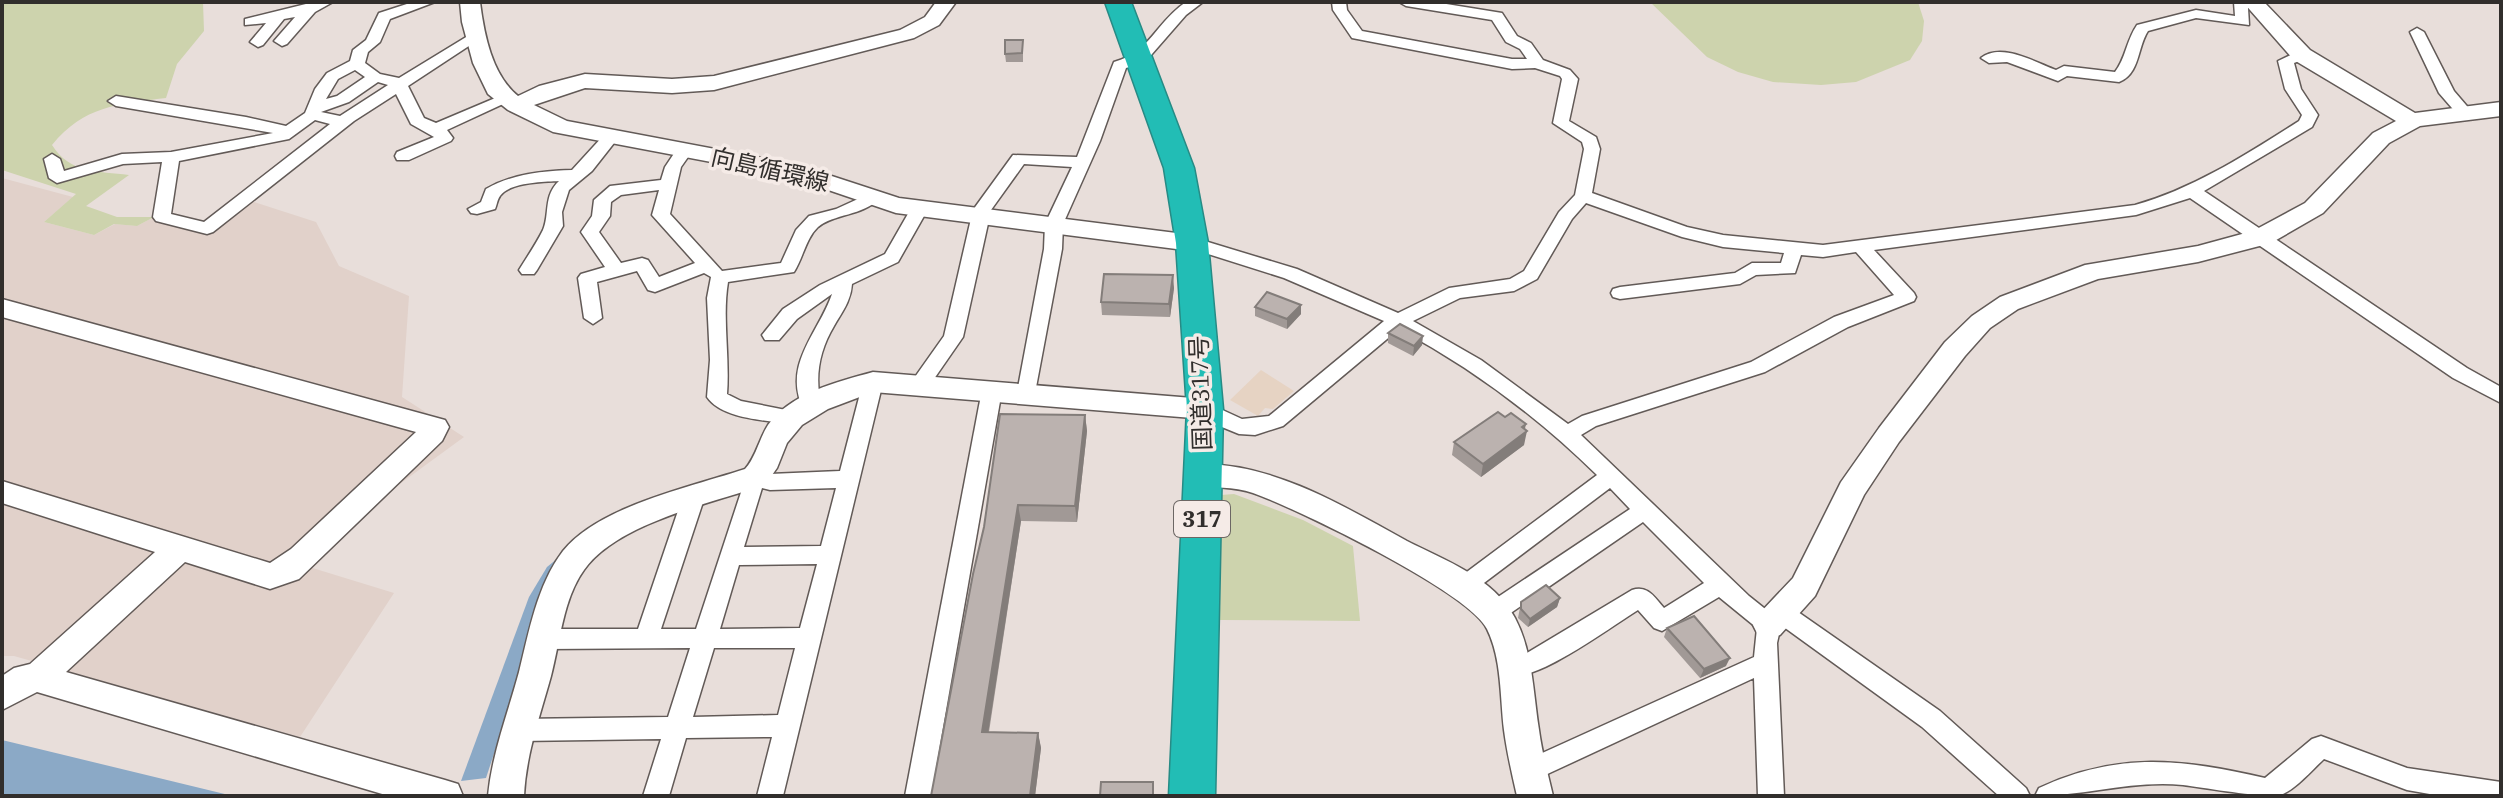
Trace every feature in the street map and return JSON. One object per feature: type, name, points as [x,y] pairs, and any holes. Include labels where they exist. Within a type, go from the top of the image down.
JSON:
[{"type":"highway","name":"国道317号","points":[[1118,2],[1179,168],[1192,243],[1205,409],[1192,796]]},
{"type":"street","points":[[250,22],[310,9],[326,2]]},
{"type":"street","points":[[357,64],[361,50],[372,42],[384,16],[396,7],[428,2]]},
{"type":"street","points":[[470,2],[476,35],[492,83],[511,102]]},
{"type":"street","points":[[436,129],[511,102],[585,81],[695,86],[730,80],[907,34],[932,21],[946,2]]},
{"type":"street","points":[[1027,393],[1053,249],[1054,224],[1083,162],[1119,65],[1140,59],[1181,12],[1196,2]]},
{"type":"street","points":[[506,796],[519,730],[545,639],[566,573],[576,557],[618,526],[755,477],[763,470],[775,437],[801,412],[853,387],[873,382],[1205,409],[1242,429],[1256,429],[1276,421],[1397,321],[1456,292],[1514,285],[1531,275],[1565,216],[1583,196],[1592,149],[1590,140],[1561,123],[1570,79],[1565,73],[1537,63],[1512,64],[1357,35],[1340,10],[1339,2]]},
{"type":"street","points":[[1406,2],[1497,16],[1511,39],[1526,46],[1537,63]]},
{"type":"street","points":[[1989,58],[2009,57],[2058,76],[2064,71],[2119,77],[2131,61],[2134,41],[2142,28],[2196,14],[2244,22],[2240,4],[2254,2],[2302,55],[2412,121]]},
{"type":"street","points":[[282,41],[310,9]]},
{"type":"street","points":[[258,42],[279,16]]},
{"type":"street","points":[[2417,32],[2447,93],[2464,112]]},
{"type":"street","points":[[171,157],[162,217],[207,228],[343,122],[476,35]]},
{"type":"street","points":[[1583,196],[1682,231],[1723,241],[1823,251],[2136,210],[2161,205],[2246,161],[2306,124],[2310,115],[2293,89],[2286,61],[2302,55]]},
{"type":"street","points":[[314,111],[321,88],[341,68],[357,64],[375,77],[399,83]]},
{"type":"street","points":[[52,159],[57,178],[122,159],[171,157],[283,136],[314,111],[343,99],[375,77]]},
{"type":"street","points":[[399,83],[417,121],[436,129],[445,138],[403,156]]},
{"type":"street","points":[[116,101],[255,122],[288,132]]},
{"type":"street","name":"向島循環線","points":[[511,102],[561,127],[795,171],[871,198],[919,209],[1192,243]]},
{"type":"street","points":[[1771,796],[1765,643],[1774,619],[1804,587],[1852,490],[1889,435],[1955,349],[1981,322],[2009,303],[2094,271],[2198,254],[2262,237],[2314,208],[2381,138],[2412,121],[2501,109]]},
{"type":"street","points":[[314,111],[343,122]]},
{"type":"street","points":[[528,270],[554,226],[553,212],[561,188],[610,138]]},
{"type":"street","points":[[685,150],[673,167],[661,215],[713,272],[720,360],[717,397],[736,407],[801,412]]},
{"type":"street","points":[[920,384],[953,337],[982,210],[1019,159],[1083,162]]},
{"type":"street","points":[[477,209],[489,205],[492,193],[497,189],[522,182],[577,175]]},
{"type":"street","points":[[616,270],[590,232],[601,216],[603,200],[616,190],[669,184]]},
{"type":"street","points":[[2190,190],[2460,373],[2501,396]]},
{"type":"street","points":[[593,318],[587,278],[642,264],[655,286],[713,272],[788,268],[805,230],[815,220],[842,213],[871,198]]},
{"type":"street","points":[[772,335],[790,314],[827,289],[892,258],[919,209]]},
{"type":"street","points":[[1192,243],[1289,271],[1345,293],[1493,376],[1566,434],[1721,584],[1931,719],[2017,796]]},
{"type":"street","points":[[1566,434],[1589,421],[1758,367],[1841,322],[1907,297],[1861,247]]},
{"type":"street","points":[[1620,293],[1740,278],[1752,269],[1789,269],[1794,248]]},
{"type":"street","points":[[801,412],[810,358],[820,332],[843,296],[843,284]]},
{"type":"street","points":[[2,308],[435,427],[432,434],[288,570],[270,576],[2,492]]},
{"type":"street","points":[[770,796],[873,382]]},
{"type":"street","points":[[918,796],[992,390]]},
{"type":"street","points":[[1204,475],[1216,473],[1239,478],[1309,503],[1464,586],[1494,612],[1507,638],[1535,796]]},
{"type":"street","points":[[755,477],[770,482],[849,479]]},
{"type":"street","points":[[656,796],[755,477]]},
{"type":"street","points":[[1464,586],[1610,477]]},
{"type":"street","points":[[646,639],[693,499]]},
{"type":"street","points":[[1494,612],[1645,510]]},
{"type":"street","points":[[37,678],[180,548]]},
{"type":"street","points":[[729,556],[830,555]]},
{"type":"street","points":[[1512,668],[1527,665],[1640,597],[1662,621],[1721,584]]},
{"type":"street","points":[[545,639],[809,638]]},
{"type":"street","points":[[1527,761],[1541,766],[1766,662]]},
{"type":"street","points":[[2,695],[26,678],[37,678],[445,796]]},
{"type":"street","points":[[519,730],[787,726]]},
{"type":"street","points":[[2048,796],[2068,785],[2108,774],[2157,772],[2180,772],[2271,793],[2321,747],[2407,779],[2501,794]]},
{"type":"shaded area","points":[[2,178],[73,197],[44,222],[94,235],[115,224],[137,226],[154,217],[206,230],[248,200],[316,222],[339,266],[409,296],[402,397],[464,437],[360,513],[306,566],[394,593],[300,737],[14,656],[2,656]]},
{"type":"shaded area","points":[[1261,370],[1294,391],[1273,409],[1265,408],[1258,416],[1230,400]]},
{"type":"green space","points":[[2,2],[203,2],[204,31],[177,64],[166,98],[103,109],[76,122],[52,145],[76,166],[129,175],[86,206],[117,217],[154,217],[137,226],[114,224],[94,235],[44,222],[76,194],[2,170]]},
{"type":"green space","points":[[1650,2],[1918,2],[1924,21],[1922,41],[1910,60],[1856,82],[1821,85],[1773,82],[1738,72],[1707,57]]},
{"type":"green space","points":[[1234,494],[1303,520],[1353,546],[1360,621],[1220,620],[1221,495]]},
{"type":"water","points":[[558,558],[486,778],[461,781],[529,597],[547,567]]},
{"type":"water","points":[[2,740],[31,747],[233,796],[2,796]]},
{"type":"building","points":[[1005,40],[1023,40],[1022,53],[1005,54]]},
{"type":"building","points":[[1104,274],[1173,275],[1169,304],[1101,302]]},
{"type":"building","points":[[1267,292],[1301,305],[1287,319],[1255,307]]},
{"type":"building","points":[[1400,324],[1423,336],[1414,346],[1388,333]]},
{"type":"building","points":[[1498,412],[1505,417],[1511,413],[1526,424],[1522,427],[1527,431],[1483,464],[1454,442]]},
{"type":"building","points":[[1000,414],[1085,415],[1075,506],[1018,505],[982,732],[1038,733],[1030,796],[931,796],[984,527]]},
{"type":"building","points":[[1546,585],[1560,598],[1530,619],[1521,609],[1521,602]]},
{"type":"building","points":[[1694,616],[1730,658],[1704,669],[1667,628]]},
{"type":"building","points":[[1101,782],[1153,782],[1153,796],[1100,796]]}]
